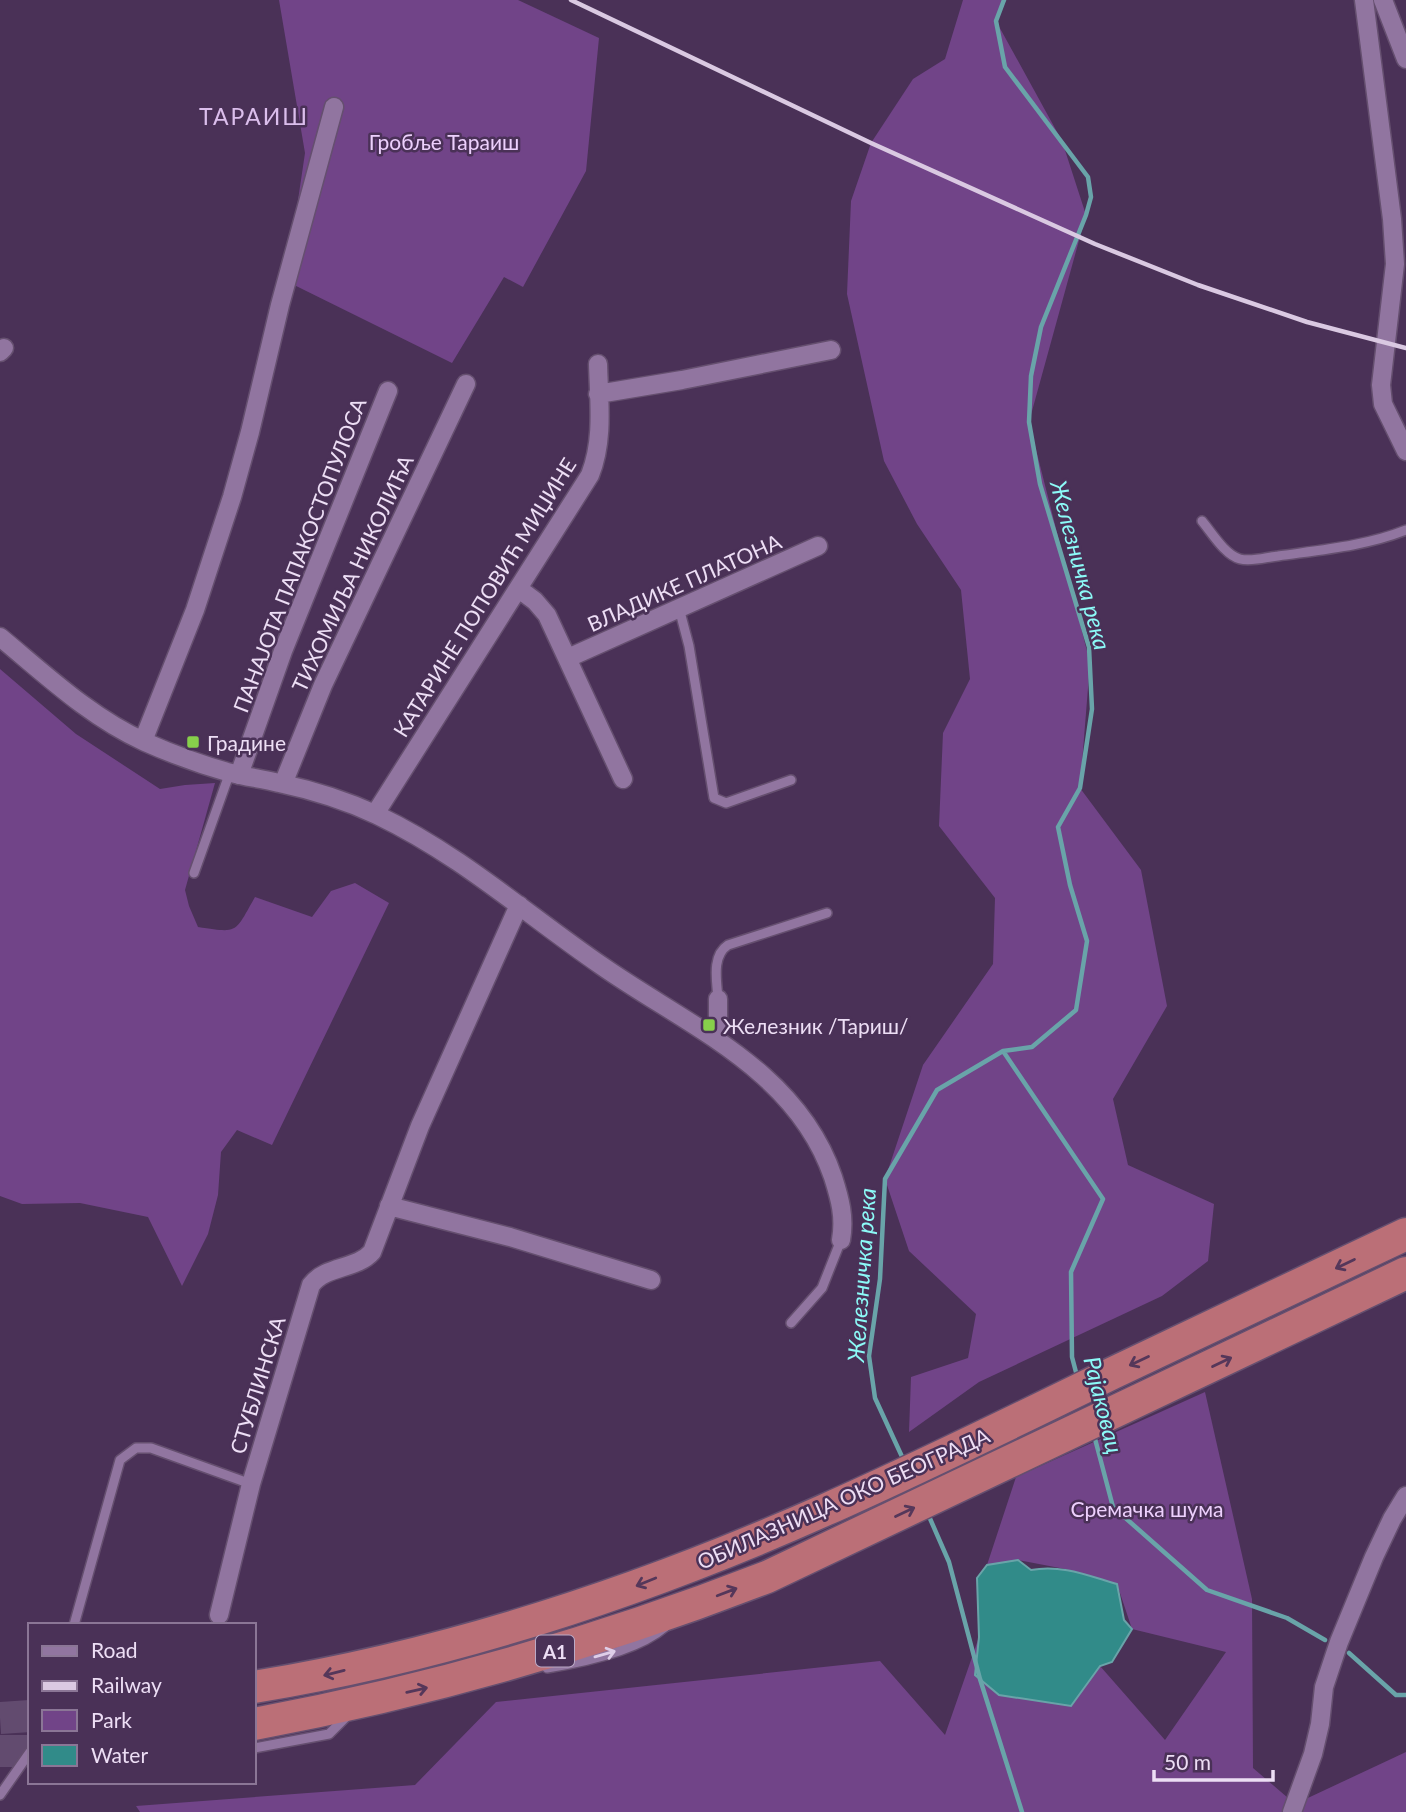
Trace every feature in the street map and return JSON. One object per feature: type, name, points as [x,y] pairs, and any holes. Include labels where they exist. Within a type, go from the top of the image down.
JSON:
[{"type":"highway","name":"ОБИЛАЗНИЦА ОКО БЕОГРАДА","points":[[256,1687],[318,1676],[481,1636],[630,1589],[823,1511],[968,1445],[1406,1234]]},
{"type":"highway","name":"ОБИЛАЗНИЦА ОКО БЕОГРАДА","points":[[256,1724],[425,1689],[687,1608],[767,1577],[1406,1273]]},
{"type":"street","points":[[1364,0],[1392,219],[1395,264],[1381,385],[1383,404],[1406,451]]},
{"type":"street","points":[[1382,0],[1406,59]]},
{"type":"street","points":[[144,741],[195,610],[232,496],[334,107]]},
{"type":"street","points":[[598,394],[831,351]]},
{"type":"street","name":"КАТАРИНЕ ПОПОВИЋ МИЏИНЕ","points":[[375,814],[590,475],[599,440],[598,364]]},
{"type":"street","name":"ТИХОМИЉА НИКОЛИЋА","points":[[283,783],[334,660],[466,384]]},
{"type":"street","name":"ПАНАЈОТА ПАПАКОСТОПУЛОСА","points":[[235,774],[388,391]]},
{"type":"street","name":"ВЛАДИКЕ ПЛАТОНА","points":[[568,659],[818,546]]},
{"type":"street","points":[[519,589],[547,615],[623,779]]},
{"type":"street","points":[[0,637],[81,704],[144,741],[186,759],[235,774],[283,783],[375,814],[428,842],[486,879],[603,967],[713,1037],[771,1082],[803,1118],[825,1155],[839,1196],[844,1216],[841,1241]]},
{"type":"street","name":"СТУБЛИНСКА","points":[[219,1615],[251,1484],[311,1285],[323,1274],[369,1256],[420,1126],[519,905]]},
{"type":"street","points":[[713,1037],[718,1024],[718,999]]},
{"type":"street","points":[[389,1206],[510,1237],[651,1280]]},
{"type":"street","points":[[1292,1812],[1313,1754],[1321,1724],[1324,1688],[1339,1642],[1378,1547],[1406,1496]]},
{"type":"lane","points":[[1202,521],[1229,552],[1239,559],[1252,560],[1325,549],[1391,536],[1406,530]]},
{"type":"lane","points":[[679,608],[689,646],[714,798],[726,803],[791,780]]},
{"type":"lane","points":[[194,873],[235,774]]},
{"type":"lane","points":[[718,999],[717,960],[721,949],[827,913]]},
{"type":"lane","points":[[791,1323],[822,1288],[841,1241]]},
{"type":"lane","points":[[75,1623],[120,1460],[136,1448],[151,1448],[251,1484]]},
{"type":"lane","points":[[539,1669],[571,1664],[651,1638],[687,1608]]},
{"type":"lane","points":[[490,1670],[528,1670]]},
{"type":"lane","points":[[256,1748],[329,1734],[361,1703]]},
{"type":"lane","points":[[0,1795],[14,1779],[28,1755]]},
{"type":"green space","name":"Гробље Тараиш","points":[[279,0],[518,0],[599,38],[586,171],[523,287],[504,277],[452,363],[286,281],[305,153]]},
{"type":"green space","points":[[963,0],[1004,0],[996,21],[1062,141],[1086,215],[1029,422],[1090,663],[1080,788],[1141,870],[1167,1006],[1113,1099],[1128,1165],[1214,1204],[1208,1261],[1162,1296],[979,1382],[909,1432],[911,1377],[968,1358],[976,1314],[909,1251],[885,1179],[923,1065],[993,964],[995,898],[939,826],[943,733],[970,679],[961,590],[917,524],[884,461],[847,294],[851,201],[871,143],[913,79],[945,59]]},
{"type":"green space","points":[[0,669],[76,734],[160,789],[215,783],[185,890],[198,927],[221,930],[234,928],[255,897],[312,917],[331,891],[355,883],[389,903],[272,1145],[237,1130],[221,1152],[218,1195],[208,1234],[182,1286],[148,1217],[80,1203],[22,1204],[0,1196]]},
{"type":"green space","name":"Сремачка шума","points":[[1205,1392],[1252,1599],[1253,1768],[1295,1804],[1406,1752],[1406,1812],[140,1812],[136,1806],[415,1785],[496,1702],[880,1661],[945,1735],[979,1637],[975,1675],[1070,1706],[1100,1666],[1165,1740],[1226,1652],[1132,1629],[1117,1584],[1065,1569],[1018,1560],[987,1565],[1016,1477]]},
{"type":"water","points":[[1018,1560],[1031,1570],[1064,1570],[1117,1584],[1124,1620],[1132,1629],[1112,1662],[1100,1666],[1071,1706],[999,1695],[975,1675],[979,1637],[977,1578],[987,1565]]},
{"type":"waterway","name":"Железничка река","points":[[904,1461],[875,1398],[869,1356],[880,1279],[885,1179],[937,1090],[1003,1051],[1032,1047],[1076,1010],[1087,941],[1070,885],[1058,827],[1080,788],[1092,709],[1089,647],[1040,484],[1029,422],[1031,376],[1041,327],[1091,197],[1088,177],[1005,67],[996,21],[1004,0]]},
{"type":"waterway","name":"Рајаковац","points":[[1003,1051],[1103,1199],[1071,1272],[1072,1357],[1077,1376]]},
{"type":"waterway","name":"Рајаковац","points":[[1094,1435],[1113,1507],[1207,1590],[1287,1618],[1325,1640]]},
{"type":"waterway","name":"Железничка река","points":[[928,1514],[949,1562],[980,1679],[1022,1812]]},
{"type":"waterway","points":[[1349,1653],[1396,1695],[1406,1695]]},
{"type":"tunnel","points":[[0,1718],[28,1716]]},
{"type":"tunnel","points":[[0,1751],[28,1751]]},
{"type":"railway","points":[[571,0],[871,143],[1095,244],[1198,285],[1307,322],[1406,348]]},
{"type":"place","name":"Градине","points":[[193,742]]},
{"type":"place","name":"Железник /Тариш/","points":[[709,1025]]},
{"type":"district","name":"ТАРАИШ","points":[[254,116]]}]
